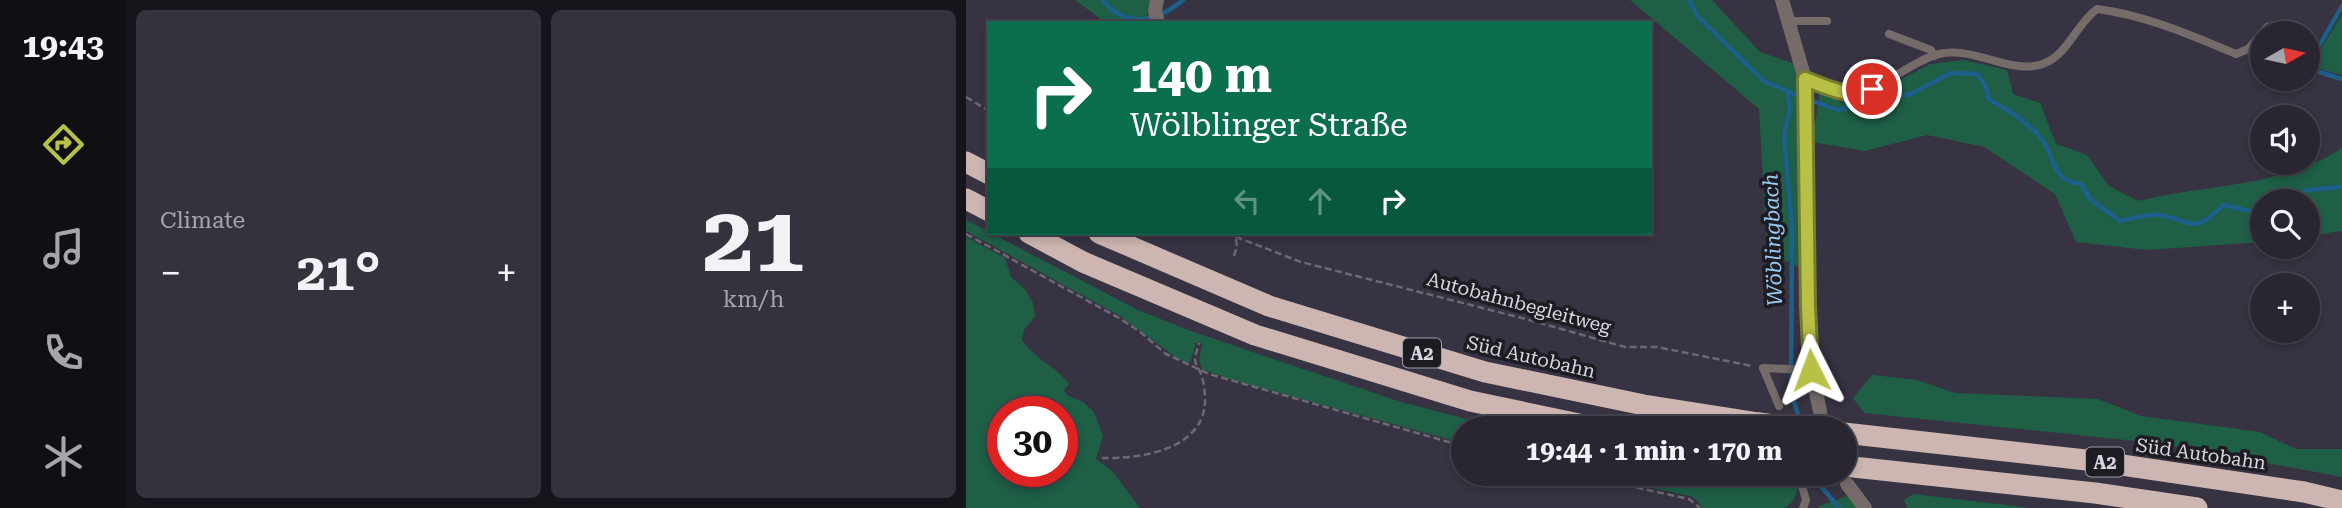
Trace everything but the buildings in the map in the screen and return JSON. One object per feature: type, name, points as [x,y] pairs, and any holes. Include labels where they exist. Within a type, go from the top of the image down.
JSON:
[{"type":"highway","points":[[966,162],[987,173]]},
{"type":"highway","points":[[966,198],[987,210]]},
{"type":"highway","name":"A2","points":[[1033,235],[1083,262],[1255,335],[1470,401],[1541,416]]},
{"type":"highway","name":"Süd Autobahn","points":[[1104,235],[1269,306],[1485,372],[1644,405],[1714,416]]},
{"type":"highway","name":"Süd Autobahn","points":[[1857,435],[2095,461],[2342,500]]},
{"type":"highway","name":"A2","points":[[1857,473],[1880,470],[2095,493],[2197,508]]},
{"type":"street","points":[[1782,0],[1806,84],[1809,370],[1820,411]]},
{"type":"street","points":[[1852,486],[1865,508]]},
{"type":"lane","points":[[1806,84],[1842,93],[1864,93],[1899,72],[1940,53],[1970,53],[2000,62],[2032,66],[2047,63],[2057,55],[2085,17],[2097,9],[2180,31],[2236,54],[2250,47]]},
{"type":"lane","points":[[1789,21],[1827,21]]},
{"type":"lane","points":[[1889,34],[1931,50],[1934,56]]},
{"type":"lane","points":[[1779,406],[1763,368],[1809,370]]},
{"type":"lane","points":[[1802,486],[1806,500],[1803,508]]},
{"type":"path","points":[[966,97],[987,110]]},
{"type":"path","points":[[966,233],[1119,318],[1166,354],[1200,371],[1234,383],[1451,443]]},
{"type":"path","name":"Autobahnbegleitweg","points":[[1230,235],[1301,262],[1526,318],[1625,347],[1657,347],[1763,368]]},
{"type":"path","points":[[1234,256],[1237,247],[1235,235]]},
{"type":"path","points":[[1102,458],[1137,457],[1158,452],[1186,439],[1194,432],[1203,415],[1204,388],[1195,358],[1199,343]]},
{"type":"path","points":[[1630,486],[1689,499],[1700,508]]},
{"type":"green space","points":[[1075,0],[1150,0],[1147,14],[1151,21],[1103,21]]},
{"type":"green space","points":[[1630,0],[1712,0],[1760,52],[1795,64],[1801,82],[1802,268],[1767,253],[1759,109]]},
{"type":"green space","points":[[2342,14],[2342,75],[2320,69],[2322,47]]},
{"type":"green space","points":[[1964,60],[2007,70],[2013,94],[2040,103],[2056,144],[2087,155],[2109,186],[2138,201],[2277,175],[2320,175],[2320,161],[2342,148],[2342,231],[2320,234],[2320,189],[2250,189],[2250,243],[2147,250],[2076,242],[2055,194],[1984,147],[1927,135],[1865,151],[1812,142],[1820,92],[1843,103],[1866,102],[1888,86],[1930,64]]},
{"type":"green space","points":[[966,220],[987,231],[987,235],[995,235],[1138,310],[1191,331],[1401,402],[1455,416],[1451,416],[1451,440],[1235,381],[1202,369],[1199,360],[1202,344],[1196,342],[1188,363],[1178,359],[1120,316],[966,231]]},
{"type":"green space","points":[[966,237],[1005,258],[1011,277],[1024,288],[1033,303],[1035,316],[1024,330],[1022,340],[1069,384],[1064,390],[1069,396],[987,396],[987,487],[1078,487],[1078,400],[1094,412],[1103,436],[1096,459],[1113,472],[1140,508],[966,508]]},
{"type":"green space","points":[[1872,375],[1917,380],[1955,393],[2098,399],[2141,416],[2260,432],[2296,449],[2342,449],[2342,477],[2164,444],[1864,413],[1853,398]]},
{"type":"green space","points":[[1643,486],[1797,486],[1791,503],[1784,508],[1702,508],[1697,500],[1690,496]]},
{"type":"green space","points":[[1913,494],[2029,508],[1907,508],[1904,500]]},
{"type":"green space","points":[[1847,496],[1859,508],[1819,508],[1819,506]]},
{"type":"waterway","points":[[1103,0],[1112,9],[1131,19],[1163,13],[1183,0]]},
{"type":"waterway","points":[[1689,0],[1698,17],[1764,81],[1801,97]]},
{"type":"waterway","points":[[2342,6],[2318,48],[2313,70],[2342,79]]},
{"type":"waterway","points":[[1810,100],[1838,110],[1911,94],[1950,73],[1977,74],[1986,87],[1989,100],[2029,125],[2040,137],[2058,173],[2071,182],[2081,184],[2090,199],[2120,221],[2154,215],[2193,224],[2213,215],[2223,205],[2250,211]]},
{"type":"waterway","name":"Wöblingbach","points":[[1787,91],[1790,109],[1784,135],[1792,228],[1791,392],[1798,416]]},
{"type":"waterway","points":[[2318,189],[2342,187]]},
{"type":"waterway","name":"Wöblingbach","points":[[1821,486],[1839,508]]},
{"type":"tunnel","points":[[1820,411],[1821,416]]},
{"type":"route","points":[[1811,370],[1805,79],[1842,93],[1864,93],[1872,89]]}]
